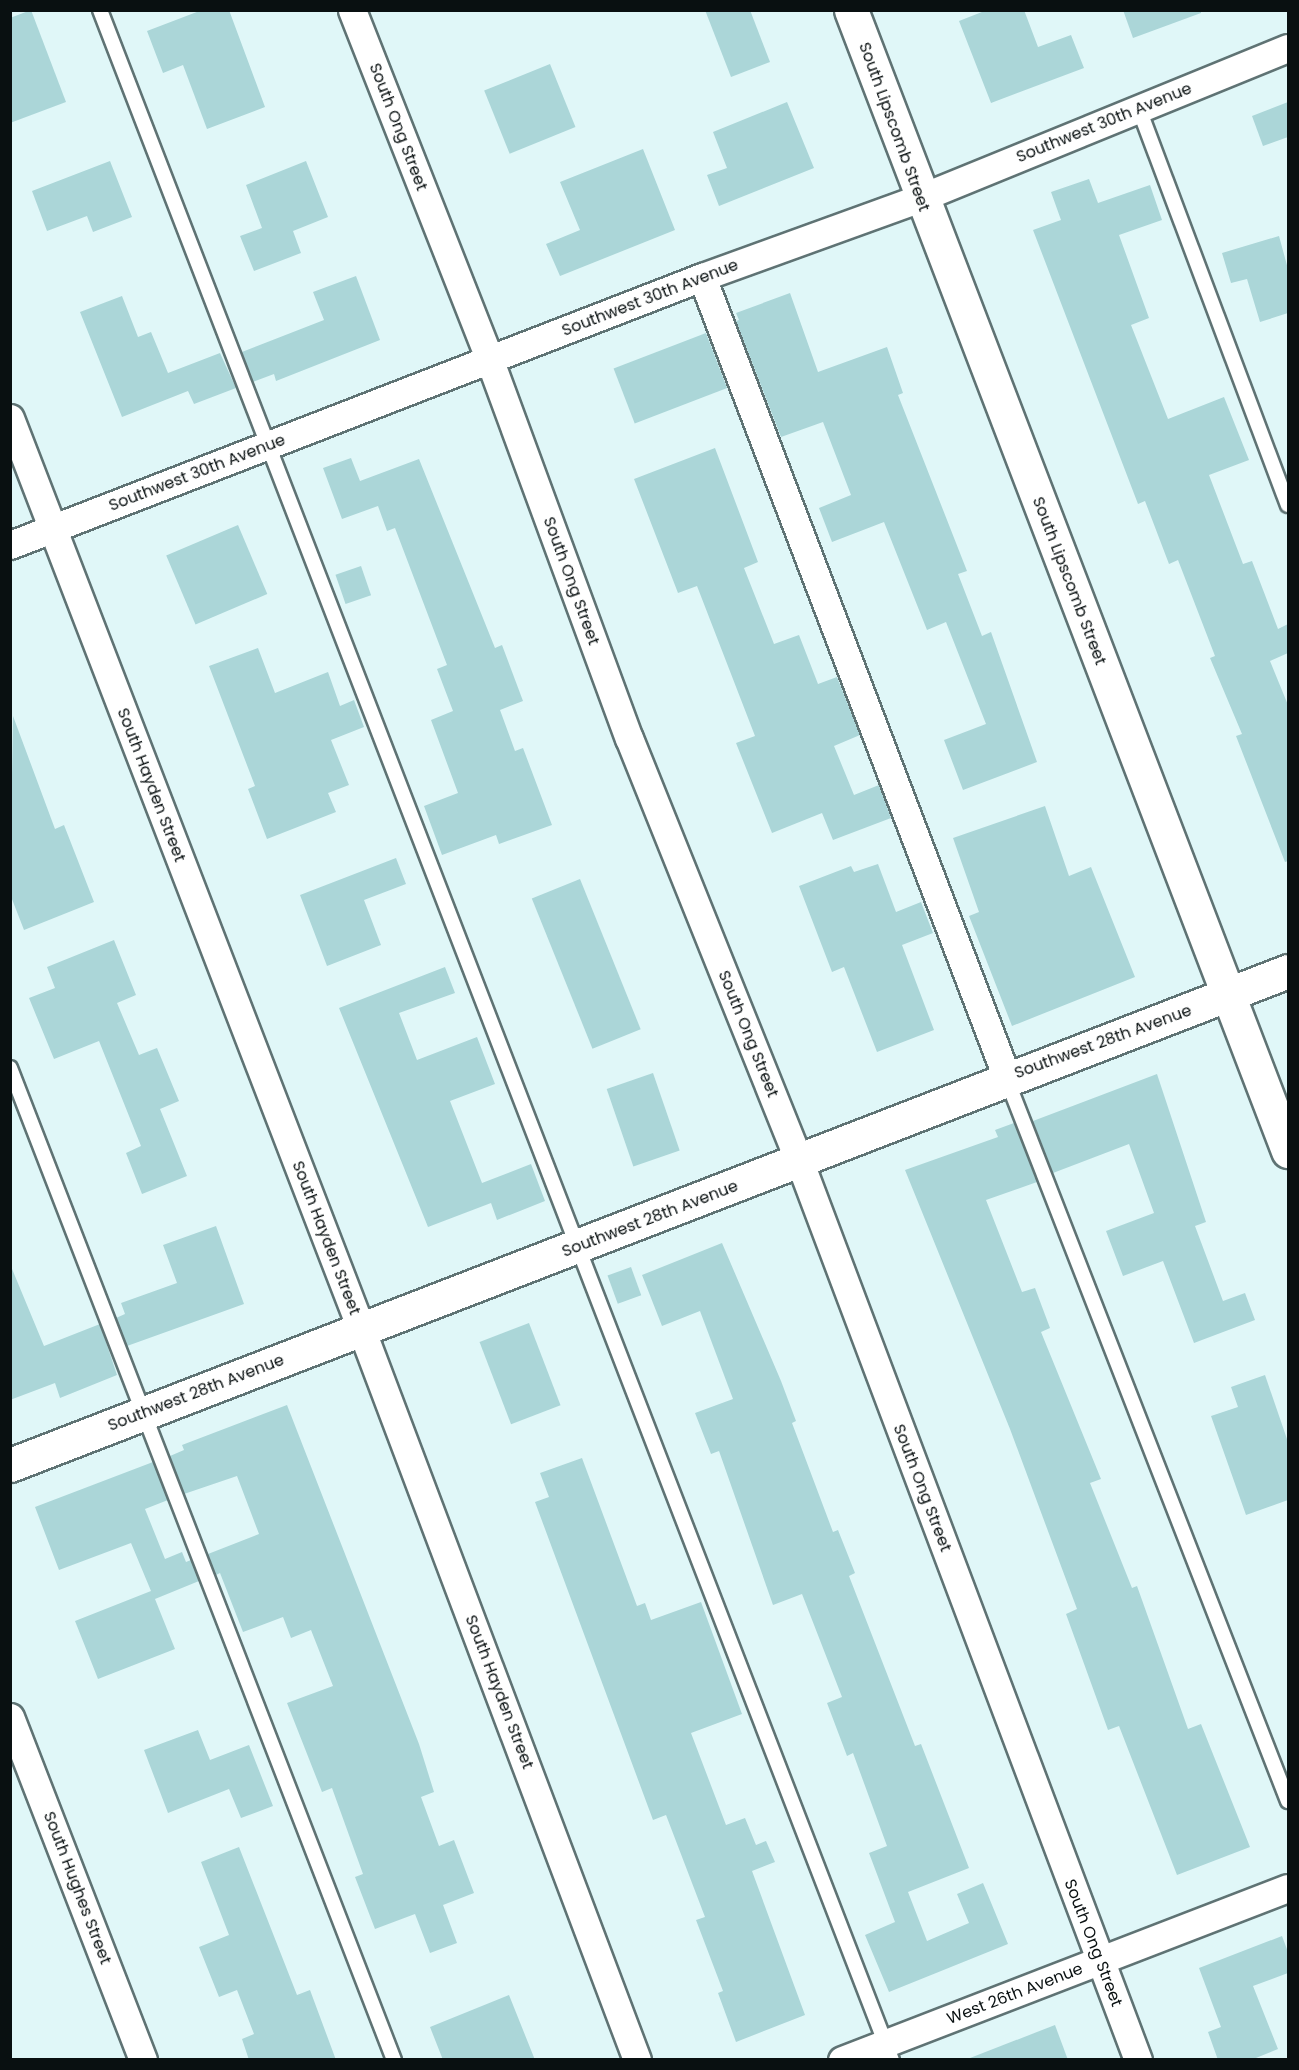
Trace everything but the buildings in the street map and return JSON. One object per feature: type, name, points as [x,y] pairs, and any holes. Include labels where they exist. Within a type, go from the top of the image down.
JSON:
[{"type":"main road","name":"South Lipscomb Street","points":[[851,10],[920,198],[1288,1151]]},
{"type":"main road","name":"Southwest 28th Avenue","points":[[10,1465],[143,1412],[362,1331],[1007,1078],[1288,971]]},
{"type":"street","name":"South Ong Street","points":[[352,10],[490,362],[629,738],[799,1160],[1138,2060]]},
{"type":"street","name":"Southwest 30th Avenue","points":[[10,544],[490,362],[702,277],[920,198],[1288,48]]},
{"type":"street","points":[[702,277],[1007,1078]]},
{"type":"street","name":"South Hayden Street","points":[[10,418],[362,1331],[637,2060]]},
{"type":"street","name":"South Hughes Street","points":[[10,1717],[143,2060]]},
{"type":"street","name":"West 26th Avenue","points":[[842,2060],[889,2051],[1100,1962],[1288,1888]]},
{"type":"lane","points":[[100,10],[889,2051]]},
{"type":"lane","points":[[1138,109],[1288,505]]},
{"type":"lane","points":[[10,1068],[393,2060]]},
{"type":"lane","points":[[1007,1078],[1288,1801]]}]
